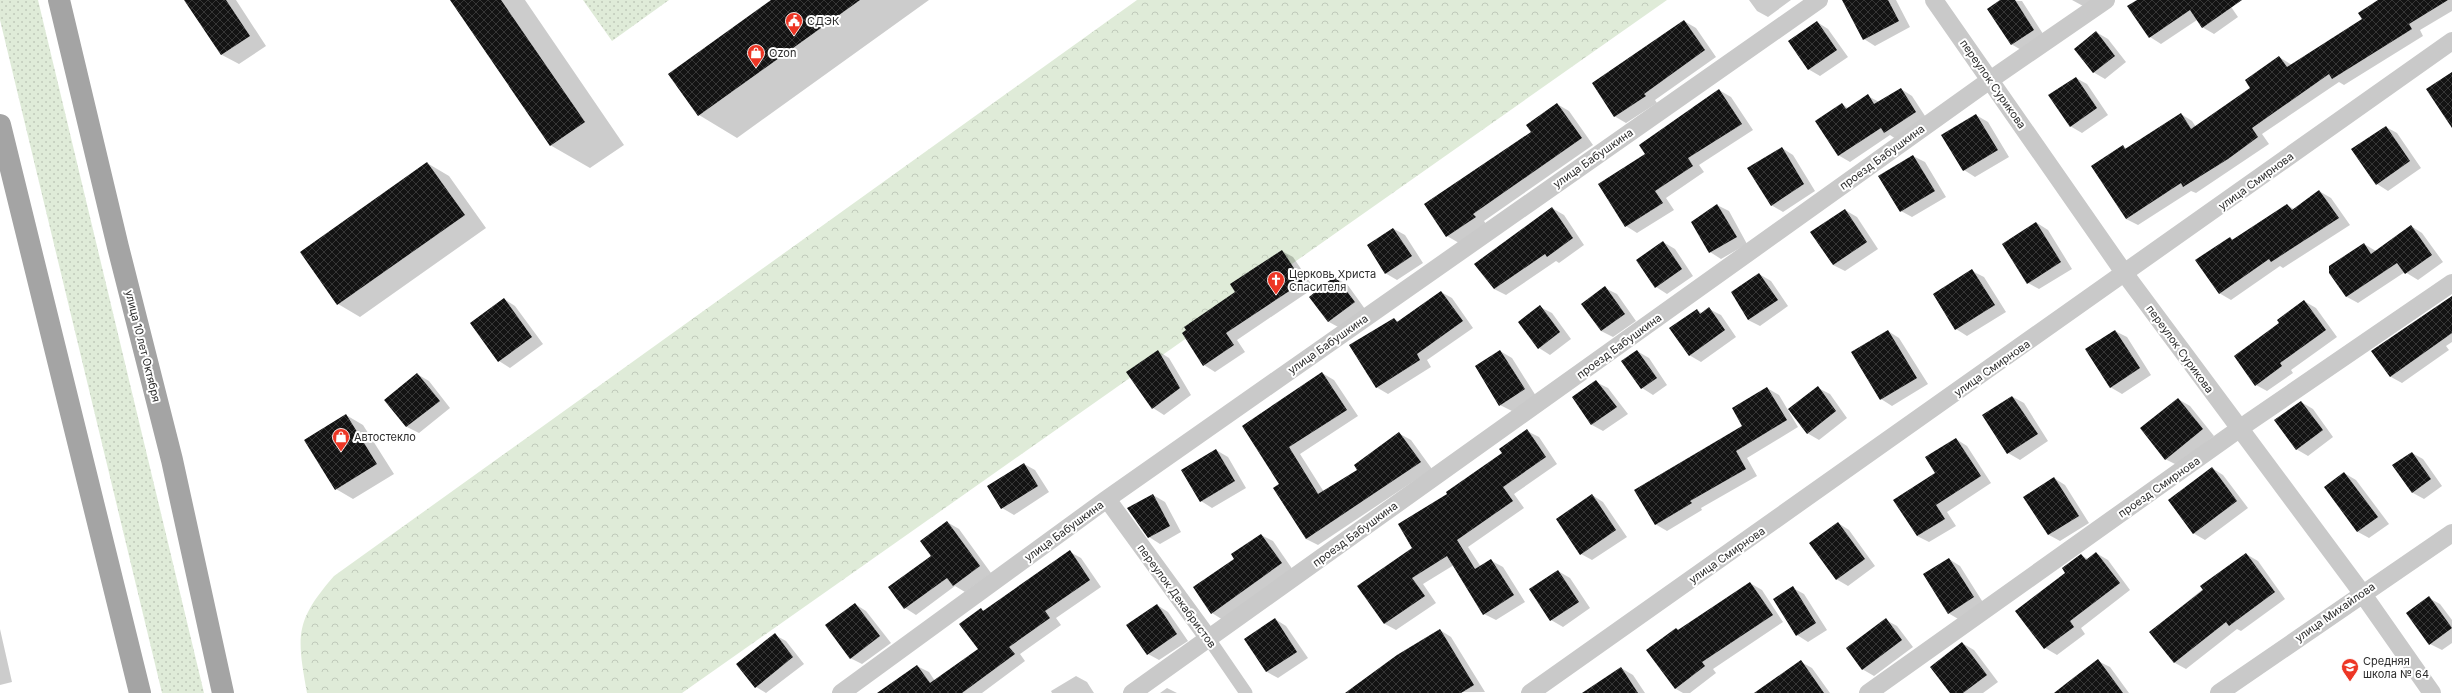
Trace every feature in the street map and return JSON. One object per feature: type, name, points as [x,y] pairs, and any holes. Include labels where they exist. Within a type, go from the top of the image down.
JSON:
[{"type":"main road","name":"улица 10 лет Октября","points":[[59,0],[118,247],[172,460],[223,693]]},
{"type":"main road","points":[[0,125],[140,693]]},
{"type":"street","name":"улица Бабушкина","points":[[841,693],[1108,499],[1819,0]]},
{"type":"street","name":"переулок Сурикова","points":[[1934,0],[2125,274],[2362,593],[2432,693]]},
{"type":"street","name":"проезд Бабушкина","points":[[1132,693],[1990,80],[2106,0]]},
{"type":"street","name":"улица Смирнова","points":[[1530,693],[2125,274],[2452,41]]},
{"type":"street","name":"проезд Смирнова","points":[[1868,693],[2452,282]]},
{"type":"street","name":"переулок Декабристов","points":[[1108,499],[1246,693]]},
{"type":"street","name":"улица Михайлова","points":[[2219,693],[2362,593],[2452,533]]},
{"type":"green space","points":[[0,0],[38,0],[204,693],[162,693],[0,20]]},
{"type":"green space","points":[[583,0],[669,0],[612,41]]},
{"type":"green space","points":[[1137,0],[1667,0],[682,693],[307,693],[301,657],[302,630],[305,618],[312,606],[334,576]]},
{"type":"building","points":[[184,0],[226,0],[250,36],[221,55]]},
{"type":"building","points":[[450,0],[501,0],[585,122],[550,146]]},
{"type":"building","points":[[771,0],[860,0],[698,116],[668,74]]},
{"type":"building","points":[[1842,0],[1888,0],[1899,21],[1863,40]]},
{"type":"building","points":[[2000,0],[2015,0],[2034,30],[2011,45],[1987,9]]},
{"type":"building","points":[[2137,0],[2242,0],[2202,28],[2190,10],[2149,38],[2127,6]]},
{"type":"building","points":[[2378,0],[2448,0],[2409,24],[2412,29],[2332,79],[2329,74],[2252,128],[2258,137],[2228,159],[2183,187],[2181,183],[2126,219],[2091,166],[2123,145],[2125,149],[2181,113],[2191,129],[2250,88],[2245,80],[2279,56],[2287,67],[2362,19],[2358,13]]},
{"type":"building","points":[[1684,20],[1705,50],[1644,94],[1646,96],[1614,117],[1592,83]]},
{"type":"building","points":[[1817,21],[1837,50],[1808,70],[1788,41]]},
{"type":"building","points":[[2096,31],[2115,56],[2093,73],[2074,49]]},
{"type":"building","points":[[2452,72],[2452,128],[2426,89]]},
{"type":"building","points":[[2076,77],[2097,108],[2070,127],[2048,95]]},
{"type":"building","points":[[1901,88],[1916,112],[1884,133],[1881,128],[1838,156],[1815,121],[1842,103],[1846,109],[1868,94],[1874,104]]},
{"type":"building","points":[[1719,89],[1742,124],[1688,158],[1693,166],[1655,191],[1663,203],[1625,227],[1598,184],[1645,154],[1639,145]]},
{"type":"building","points":[[1557,103],[1582,138],[1473,214],[1476,217],[1446,237],[1424,204],[1531,132],[1526,125]]},
{"type":"building","points":[[1976,114],[1998,150],[1963,171],[1941,135]]},
{"type":"building","points":[[2386,126],[2410,161],[2376,185],[2351,149]]},
{"type":"building","points":[[1782,147],[1804,184],[1771,206],[1747,168]]},
{"type":"building","points":[[1913,155],[1935,191],[1900,212],[1878,176]]},
{"type":"building","points":[[427,162],[465,215],[337,305],[300,252]]},
{"type":"building","points":[[2319,190],[2339,218],[2271,262],[2269,259],[2219,294],[2195,260],[2230,237],[2232,240],[2287,204],[2292,210]]},
{"type":"building","points":[[1717,204],[1737,237],[1709,253],[1691,222]]},
{"type":"building","points":[[1552,207],[1573,238],[1547,257],[1545,254],[1494,289],[1474,264]]},
{"type":"building","points":[[1845,209],[1867,242],[1833,265],[1810,232]]},
{"type":"building","points":[[2036,222],[2061,262],[2027,284],[2002,244]]},
{"type":"building","points":[[2411,225],[2432,255],[2405,274],[2397,263],[2346,297],[2329,273],[2329,266],[2364,243],[2371,254]]},
{"type":"building","points":[[1393,228],[1412,256],[1385,274],[1367,245]]},
{"type":"building","points":[[1663,241],[1682,269],[1655,288],[1636,260]]},
{"type":"building","points":[[1282,250],[1303,282],[1226,333],[1234,345],[1203,366],[1182,333],[1186,330],[1184,327],[1235,292],[1230,284]]},
{"type":"building","points":[[1972,269],[1995,305],[1955,330],[1933,294]]},
{"type":"building","points":[[1759,273],[1778,300],[1748,320],[1731,292]]},
{"type":"building","points":[[1335,276],[1355,302],[1328,322],[1309,297]]},
{"type":"building","points":[[1605,286],[1625,314],[1601,331],[1581,304]]},
{"type":"building","points":[[1441,291],[1463,321],[1417,354],[1420,360],[1376,388],[1349,345],[1394,318],[1397,322]]},
{"type":"building","points":[[2452,296],[2452,333],[2390,377],[2371,351]]},
{"type":"building","points":[[504,298],[532,337],[498,362],[470,323]]},
{"type":"building","points":[[2304,300],[2326,330],[2280,363],[2282,366],[2255,386],[2234,356],[2279,323],[2277,320]]},
{"type":"building","points":[[1540,305],[1560,332],[1538,349],[1518,322]]},
{"type":"building","points":[[1709,307],[1725,330],[1689,356],[1669,328],[1697,309],[1700,314]]},
{"type":"building","points":[[1888,330],[1917,378],[1880,400],[1851,352]]},
{"type":"building","points":[[2115,330],[2140,368],[2110,388],[2085,349]]},
{"type":"building","points":[[1158,350],[1180,388],[1152,409],[1126,372]]},
{"type":"building","points":[[1500,350],[1525,389],[1499,406],[1475,366]]},
{"type":"building","points":[[1637,350],[1657,378],[1641,389],[1621,361]]},
{"type":"building","points":[[1322,372],[1347,410],[1289,447],[1318,494],[1357,470],[1354,465],[1399,432],[1421,462],[1306,539],[1273,488],[1279,484],[1242,426]]},
{"type":"building","points":[[417,373],[440,401],[406,427],[384,400]]},
{"type":"building","points":[[1596,380],[1617,407],[1591,425],[1572,397]]},
{"type":"building","points":[[1818,386],[1836,411],[1807,434],[1788,409]]},
{"type":"building","points":[[1767,387],[1787,420],[1736,451],[1746,469],[1690,501],[1692,503],[1655,525],[1634,490],[1742,426],[1732,408]]},
{"type":"building","points":[[2012,396],[2038,434],[2007,454],[1982,415]]},
{"type":"building","points":[[2178,398],[2203,429],[2165,460],[2140,428]]},
{"type":"building","points":[[2301,401],[2323,430],[2296,450],[2274,420]]},
{"type":"building","name":"Автостекло","points":[[346,414],[377,464],[335,490],[304,440]]},
{"type":"building","points":[[1527,429],[1546,457],[1503,487],[1513,501],[1457,540],[1475,569],[1491,559],[1514,595],[1483,615],[1447,556],[1412,578],[1425,596],[1384,624],[1357,586],[1412,548],[1398,524],[1447,494],[1446,492],[1502,453],[1499,449]]},
{"type":"building","points":[[1956,438],[1981,476],[1936,505],[1945,519],[1917,536],[1893,500],[1935,473],[1925,457]]},
{"type":"building","points":[[1216,449],[1235,481],[1200,502],[1181,470]]},
{"type":"building","points":[[2412,452],[2431,479],[2412,493],[2392,465]]},
{"type":"building","points":[[1024,463],[1038,486],[1001,509],[987,486]]},
{"type":"building","points":[[2212,467],[2237,501],[2193,534],[2168,500]]},
{"type":"building","points":[[2344,472],[2378,517],[2357,532],[2324,487]]},
{"type":"building","points":[[2054,477],[2079,516],[2048,535],[2023,497]]},
{"type":"building","points":[[1153,494],[1170,526],[1148,538],[1127,508]]},
{"type":"building","points":[[1592,494],[1616,530],[1580,555],[1556,519]]},
{"type":"building","points":[[947,521],[980,566],[953,586],[947,578],[904,609],[888,587],[931,556],[920,541]]},
{"type":"building","points":[[1838,522],[1865,559],[1836,580],[1809,543]]},
{"type":"building","points":[[1261,534],[1282,563],[1211,614],[1193,587],[1234,559],[1231,554]]},
{"type":"building","points":[[1070,550],[1090,580],[1045,611],[1050,618],[1009,647],[1015,654],[962,693],[877,693],[917,665],[930,683],[978,649],[959,624],[981,608],[983,611]]},
{"type":"building","points":[[2096,552],[2120,583],[2070,621],[2074,627],[2044,649],[2015,611],[2065,573],[2062,568],[2081,554],[2086,560]]},
{"type":"building","points":[[2246,553],[2275,592],[2229,626],[2226,622],[2174,663],[2149,632],[2203,590],[2200,586]]},
{"type":"building","points":[[1949,558],[1974,597],[1948,614],[1923,574]]},
{"type":"building","points":[[1558,570],[1579,602],[1550,621],[1529,589]]},
{"type":"building","points":[[1750,582],[1773,615],[1702,662],[1705,666],[1675,689],[1646,650],[1676,628],[1678,630]]},
{"type":"building","points":[[1793,586],[1816,623],[1796,636],[1773,599]]},
{"type":"building","points":[[2429,596],[2452,628],[2429,645],[2406,613]]},
{"type":"building","points":[[855,603],[880,636],[850,659],[825,625]]},
{"type":"building","points":[[1157,604],[1177,634],[1147,655],[1126,625]]},
{"type":"building","points":[[1275,618],[1297,652],[1266,672],[1244,639]]},
{"type":"building","points":[[1886,618],[1902,640],[1862,670],[1846,648]]},
{"type":"building","points":[[1440,629],[1474,685],[1461,693],[1345,693],[1397,655]]},
{"type":"building","points":[[775,633],[793,657],[755,688],[736,664]]},
{"type":"building","points":[[1962,642],[1987,675],[1963,693],[1950,693],[1930,667]]},
{"type":"building","points":[[2098,659],[2123,693],[2054,693],[2068,682]]},
{"type":"building","points":[[1801,660],[1824,693],[1754,693]]},
{"type":"building","points":[[1621,667],[1638,693],[1582,693]]},
{"type":"place","name":"СДЭК","points":[[794,36]]},
{"type":"place","name":"Ozon","points":[[756,68]]},
{"type":"place","name":"Церковь Христа Спасителя","points":[[1276,295]]},
{"type":"place","name":"Автостекло","points":[[341,452]]},
{"type":"place","name":"Средняя школа № 64","points":[[2350,682]]}]
